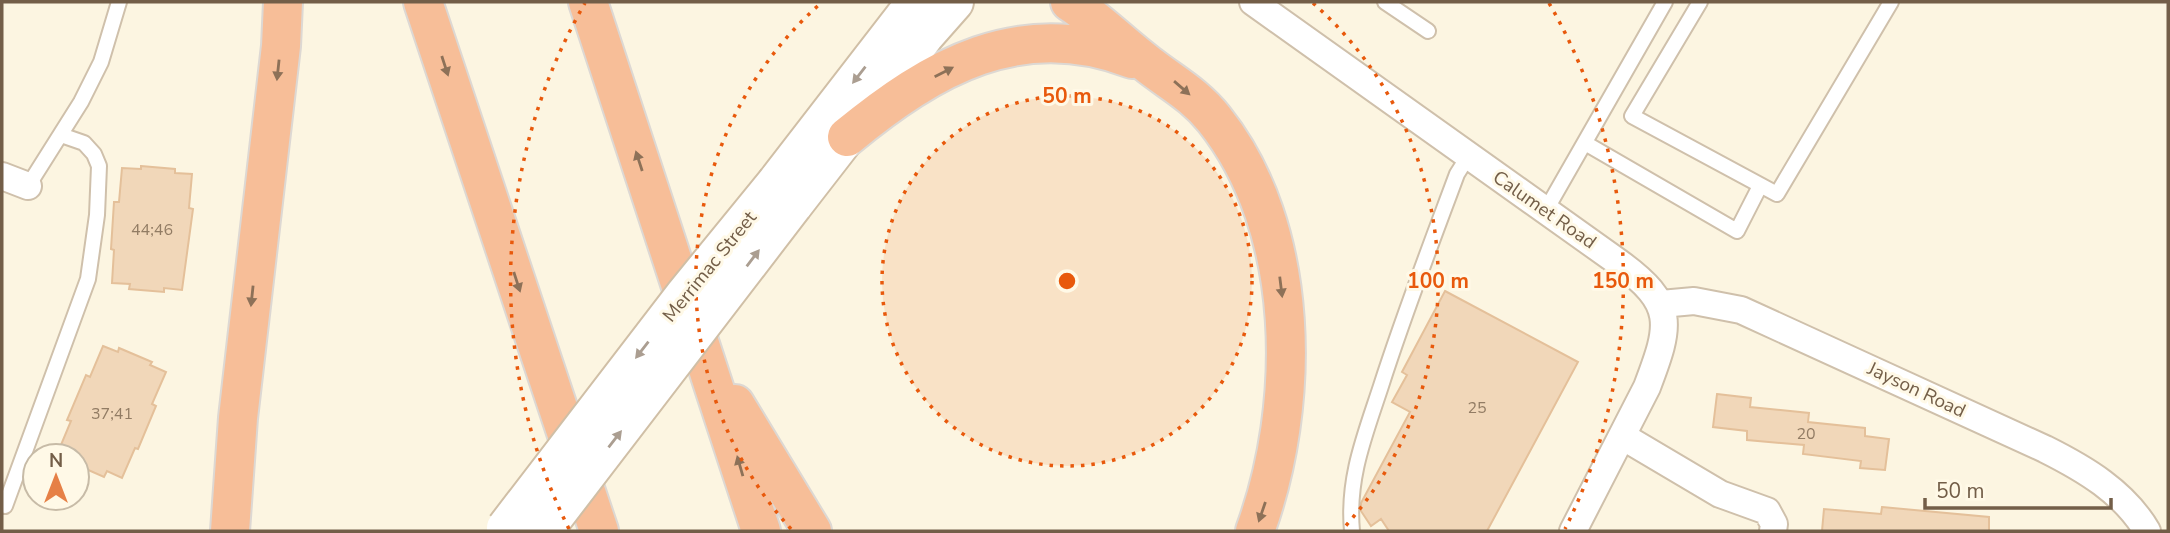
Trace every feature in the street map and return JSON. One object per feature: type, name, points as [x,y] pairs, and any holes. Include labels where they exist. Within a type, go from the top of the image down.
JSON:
[{"type":"highway","points":[[230,531],[238,418],[281,46],[283,2]]},
{"type":"highway","points":[[423,2],[599,531]]},
{"type":"highway","points":[[588,2],[761,531]]},
{"type":"highway","points":[[1070,2],[1150,66],[1179,84],[1214,118],[1261,204],[1278,260],[1286,327],[1286,384],[1279,440],[1265,502],[1255,531]]},
{"type":"highway","points":[[847,137],[903,94],[975,55],[1019,45],[1056,43],[1087,45],[1115,52],[1150,66]]},
{"type":"highway","points":[[704,354],[812,531]]},
{"type":"main road","name":"Merrimac Street","points":[[785,194],[916,2]]},
{"type":"main road","name":"Merrimac Street","points":[[517,530],[684,296],[785,194],[847,137],[924,36],[954,2]]},
{"type":"street","name":"Calumet Road","points":[[1253,2],[1638,276],[1661,304]]},
{"type":"street","points":[[2,176],[28,186]]},
{"type":"street","name":"Jayson Road","points":[[1661,304],[1680,301],[1710,302],[1749,313],[2045,449],[2081,468],[2113,491],[2147,531]]},
{"type":"street","points":[[1573,531],[1647,387],[1665,325],[1661,304]]},
{"type":"street","points":[[1622,436],[1720,494],[1767,511],[1774,524],[1773,531]]},
{"type":"lane","points":[[28,186],[81,102],[102,62],[119,2]]},
{"type":"lane","points":[[1385,2],[1428,31]]},
{"type":"lane","points":[[1546,210],[1665,2]]},
{"type":"lane","points":[[1700,2],[1632,116],[1777,194],[1891,2]]},
{"type":"lane","points":[[5,506],[88,279],[97,215],[99,166],[94,154],[83,143],[61,135]]},
{"type":"lane","points":[[1585,143],[1737,231],[1760,186]]},
{"type":"lane","points":[[1352,531],[1349,505],[1357,458],[1391,354],[1457,174],[1469,155]]},
{"type":"building","points":[[141,166],[175,169],[175,173],[192,174],[189,208],[193,209],[182,290],[164,288],[164,292],[129,289],[130,284],[112,283],[114,202],[119,202],[122,168],[141,169]]},
{"type":"building","points":[[1445,291],[1578,362],[1487,531],[1389,531],[1381,519],[1371,526],[1361,511],[1361,503],[1410,412],[1392,402],[1407,375],[1402,372]]},
{"type":"building","points":[[103,346],[118,352],[119,348],[152,362],[150,365],[166,372],[152,404],[156,406],[122,478],[107,471],[104,477],[91,471],[91,442],[62,442],[71,421],[67,420],[86,375],[90,377]]},
{"type":"building","points":[[1717,394],[1751,398],[1750,407],[1809,413],[1808,422],[1865,428],[1865,436],[1889,439],[1885,470],[1860,468],[1861,461],[1803,454],[1804,445],[1747,440],[1747,431],[1713,427]]},
{"type":"building","points":[[1882,507],[1989,517],[1989,531],[1822,531],[1824,509],[1881,514]]}]
